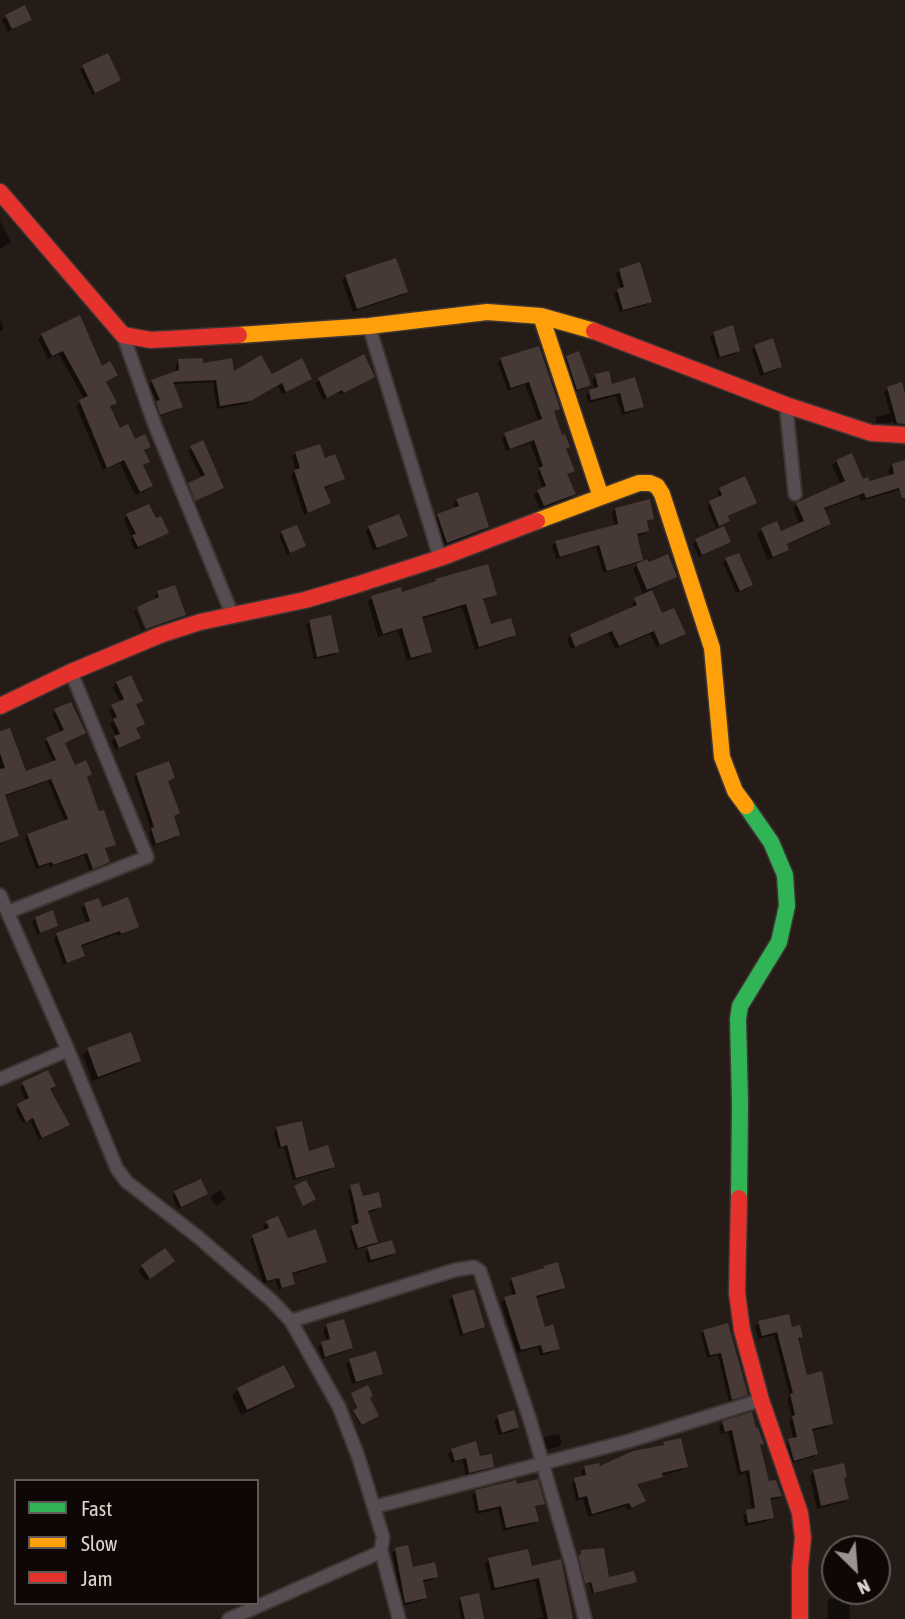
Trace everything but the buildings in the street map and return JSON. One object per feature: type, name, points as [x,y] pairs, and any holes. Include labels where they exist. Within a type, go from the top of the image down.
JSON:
[{"type":"street","points":[[0,192],[123,335],[154,423],[232,614]]},
{"type":"street","points":[[123,335],[151,340],[180,339],[369,326],[487,313],[541,316],[594,331],[786,405],[871,433],[905,435]]},
{"type":"street","points":[[541,316],[601,497]]},
{"type":"street","points":[[369,326],[440,558]]},
{"type":"street","points":[[786,405],[795,494]]},
{"type":"street","points":[[0,706],[71,672],[160,635],[232,614],[305,600],[440,558],[639,483],[657,486],[662,494],[712,648],[722,757],[735,791],[771,842],[785,875],[787,906],[779,942],[740,1006],[737,1031],[740,1104],[737,1293],[742,1330],[761,1400],[800,1514],[803,1538],[800,1619]]},
{"type":"street","points":[[8,912],[147,857],[71,672]]},
{"type":"street","points":[[0,895],[117,1169],[127,1182],[198,1237],[271,1300],[291,1321],[339,1407],[358,1456],[383,1537],[381,1550],[399,1619]]},
{"type":"street","points":[[0,1079],[68,1050]]},
{"type":"street","points":[[291,1321],[454,1270],[474,1267],[484,1277],[542,1463],[585,1619]]},
{"type":"street","points":[[374,1507],[629,1441],[761,1400]]},
{"type":"street","points":[[229,1619],[381,1550]]},
{"type":"traffic: fast","points":[[739,1198],[740,1006],[779,942],[787,906],[785,875],[771,842],[746,806]]},
{"type":"traffic: slow","points":[[239,335],[369,326],[487,312],[541,316],[594,331]]},
{"type":"traffic: slow","points":[[537,521],[601,497],[541,316]]},
{"type":"traffic: slow","points":[[601,497],[639,483],[657,486],[662,494],[712,648],[722,757],[735,791],[746,806]]},
{"type":"traffic: jam","points":[[0,192],[123,335],[151,340],[239,335]]},
{"type":"traffic: jam","points":[[594,331],[786,405],[871,433],[905,435]]},
{"type":"traffic: jam","points":[[0,706],[71,672],[160,635],[200,622],[305,600],[356,585],[440,558],[537,521]]},
{"type":"traffic: jam","points":[[739,1198],[737,1293],[742,1330],[761,1400],[800,1513],[803,1538],[800,1619]]}]
